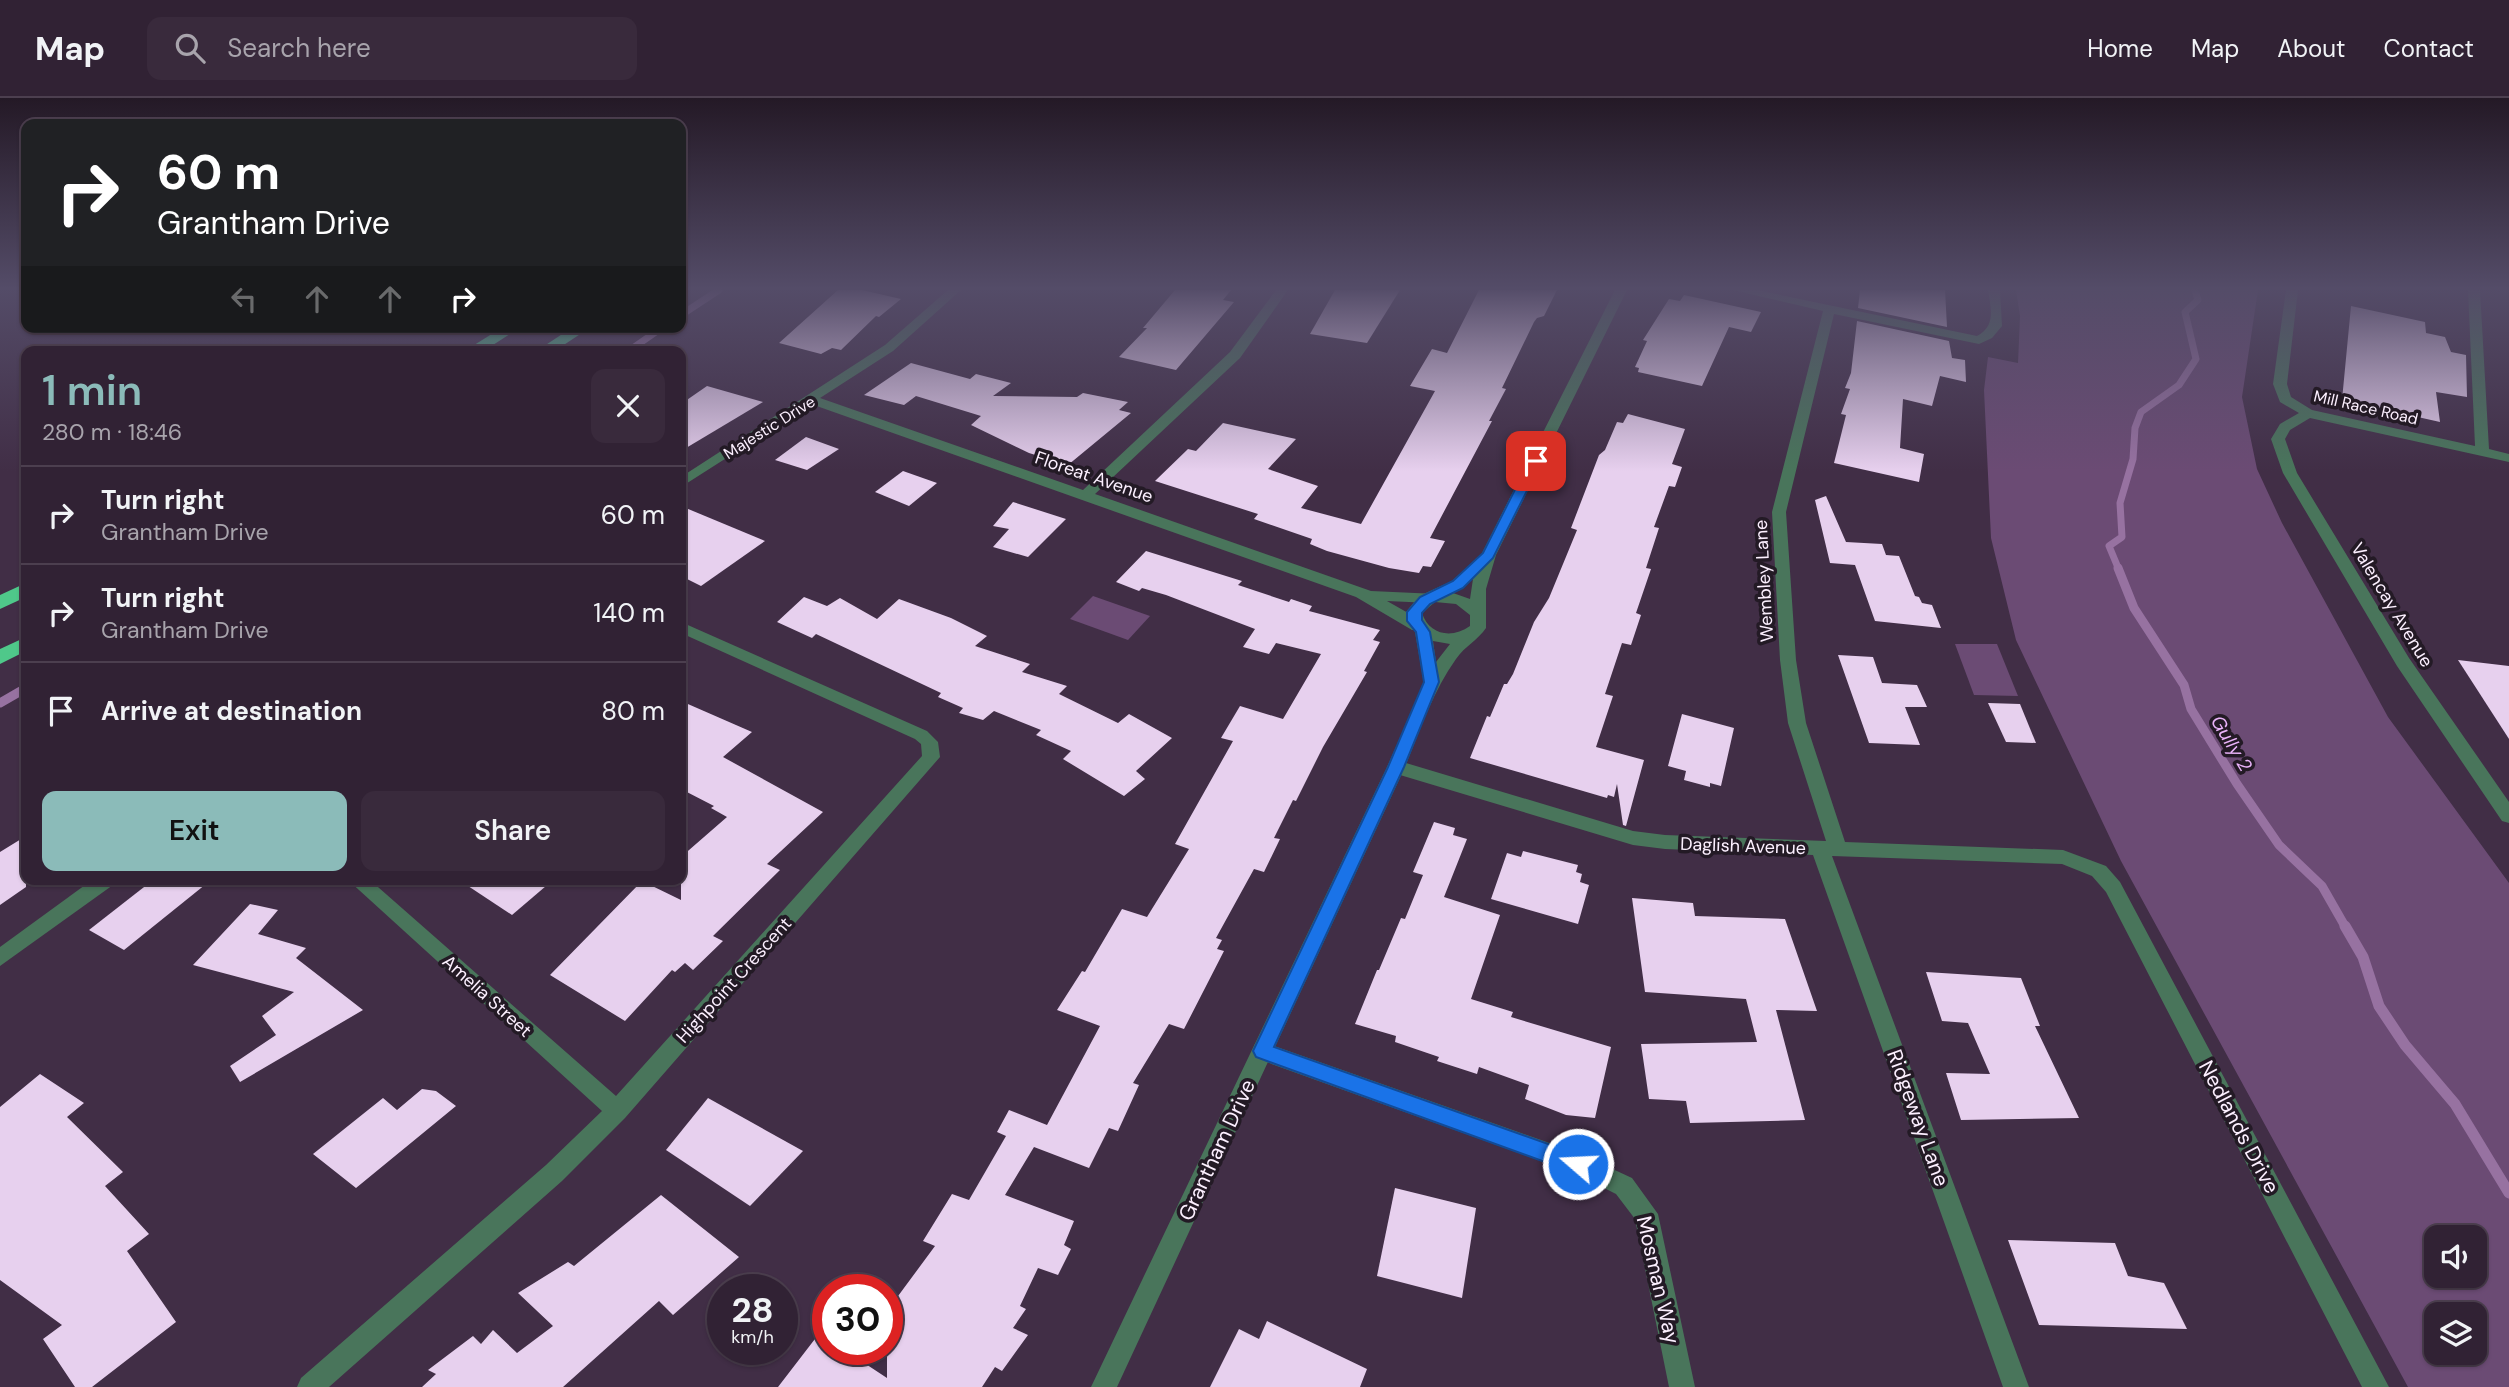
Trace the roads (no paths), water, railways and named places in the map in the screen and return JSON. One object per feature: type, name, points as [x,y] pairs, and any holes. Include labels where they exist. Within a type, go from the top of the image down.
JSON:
[{"type":"highway","points":[[0,603],[21,592]]},
{"type":"highway","points":[[0,657],[21,646]]},
{"type":"street","name":"Majestic Drive","points":[[686,480],[813,400],[886,350]]},
{"type":"street","points":[[1086,495],[1239,350]]},
{"type":"street","name":"Grantham Drive","points":[[1104,1387],[1396,767],[1431,682],[1449,654],[1478,628],[1478,589],[1488,555],[1591,350]]},
{"type":"street","name":"Wembley Lane","points":[[1819,350],[1779,512],[1788,660],[1797,723],[1829,849]]},
{"type":"street","name":"Mill Race Road","points":[[2284,350],[2280,384],[2285,399],[2308,413],[2509,458]]},
{"type":"street","points":[[2477,350],[2482,452]]},
{"type":"street","name":"Floreat Avenue","points":[[813,400],[1362,593],[1420,629]]},
{"type":"street","name":"Valencay Avenue","points":[[2308,413],[2285,427],[2278,439],[2290,473],[2403,662],[2509,816]]},
{"type":"street","name":"Grantham Drive","points":[[1420,629],[1414,612],[1418,606],[1458,585],[1488,555]]},
{"type":"street","name":"Floreat Avenue","points":[[1362,593],[1434,598]]},
{"type":"street","points":[[1434,598],[1460,599],[1478,613]]},
{"type":"street","name":"Highpoint Crescent","points":[[310,1387],[554,1173],[617,1111],[931,758],[929,742],[921,735],[686,629]]},
{"type":"street","points":[[1420,629],[1441,639],[1464,638]]},
{"type":"street","points":[[1420,629],[1431,682]]},
{"type":"street","name":"Daglish Avenue","points":[[1396,767],[1633,838],[1697,845],[2063,857],[2099,871]]},
{"type":"street","name":"Ridgeway Lane","points":[[1829,849],[2016,1387]]},
{"type":"street","name":"Nedlands Drive","points":[[2099,871],[2113,887],[2376,1387]]},
{"type":"street","points":[[0,958],[99,885]]},
{"type":"street","name":"Amelia Street","points":[[363,885],[617,1111]]},
{"type":"street","name":"Mosman Way","points":[[1262,1051],[1578,1164],[1623,1186],[1646,1213],[1682,1387]]},
{"type":"waterway","name":"Gully 2","points":[[2119,570],[2109,546],[2122,537],[2120,503],[2133,459],[2135,428],[2141,412],[2179,385],[2196,359],[2194,350]]},
{"type":"waterway","name":"Gully 2","points":[[2118,568],[2134,608],[2184,685],[2191,709],[2237,784],[2279,845],[2322,886],[2346,928]]},
{"type":"waterway","points":[[0,703],[21,691]]},
{"type":"waterway","name":"Gully 2","points":[[2345,926],[2363,957],[2379,1006],[2405,1045],[2455,1104],[2509,1193]]}]
